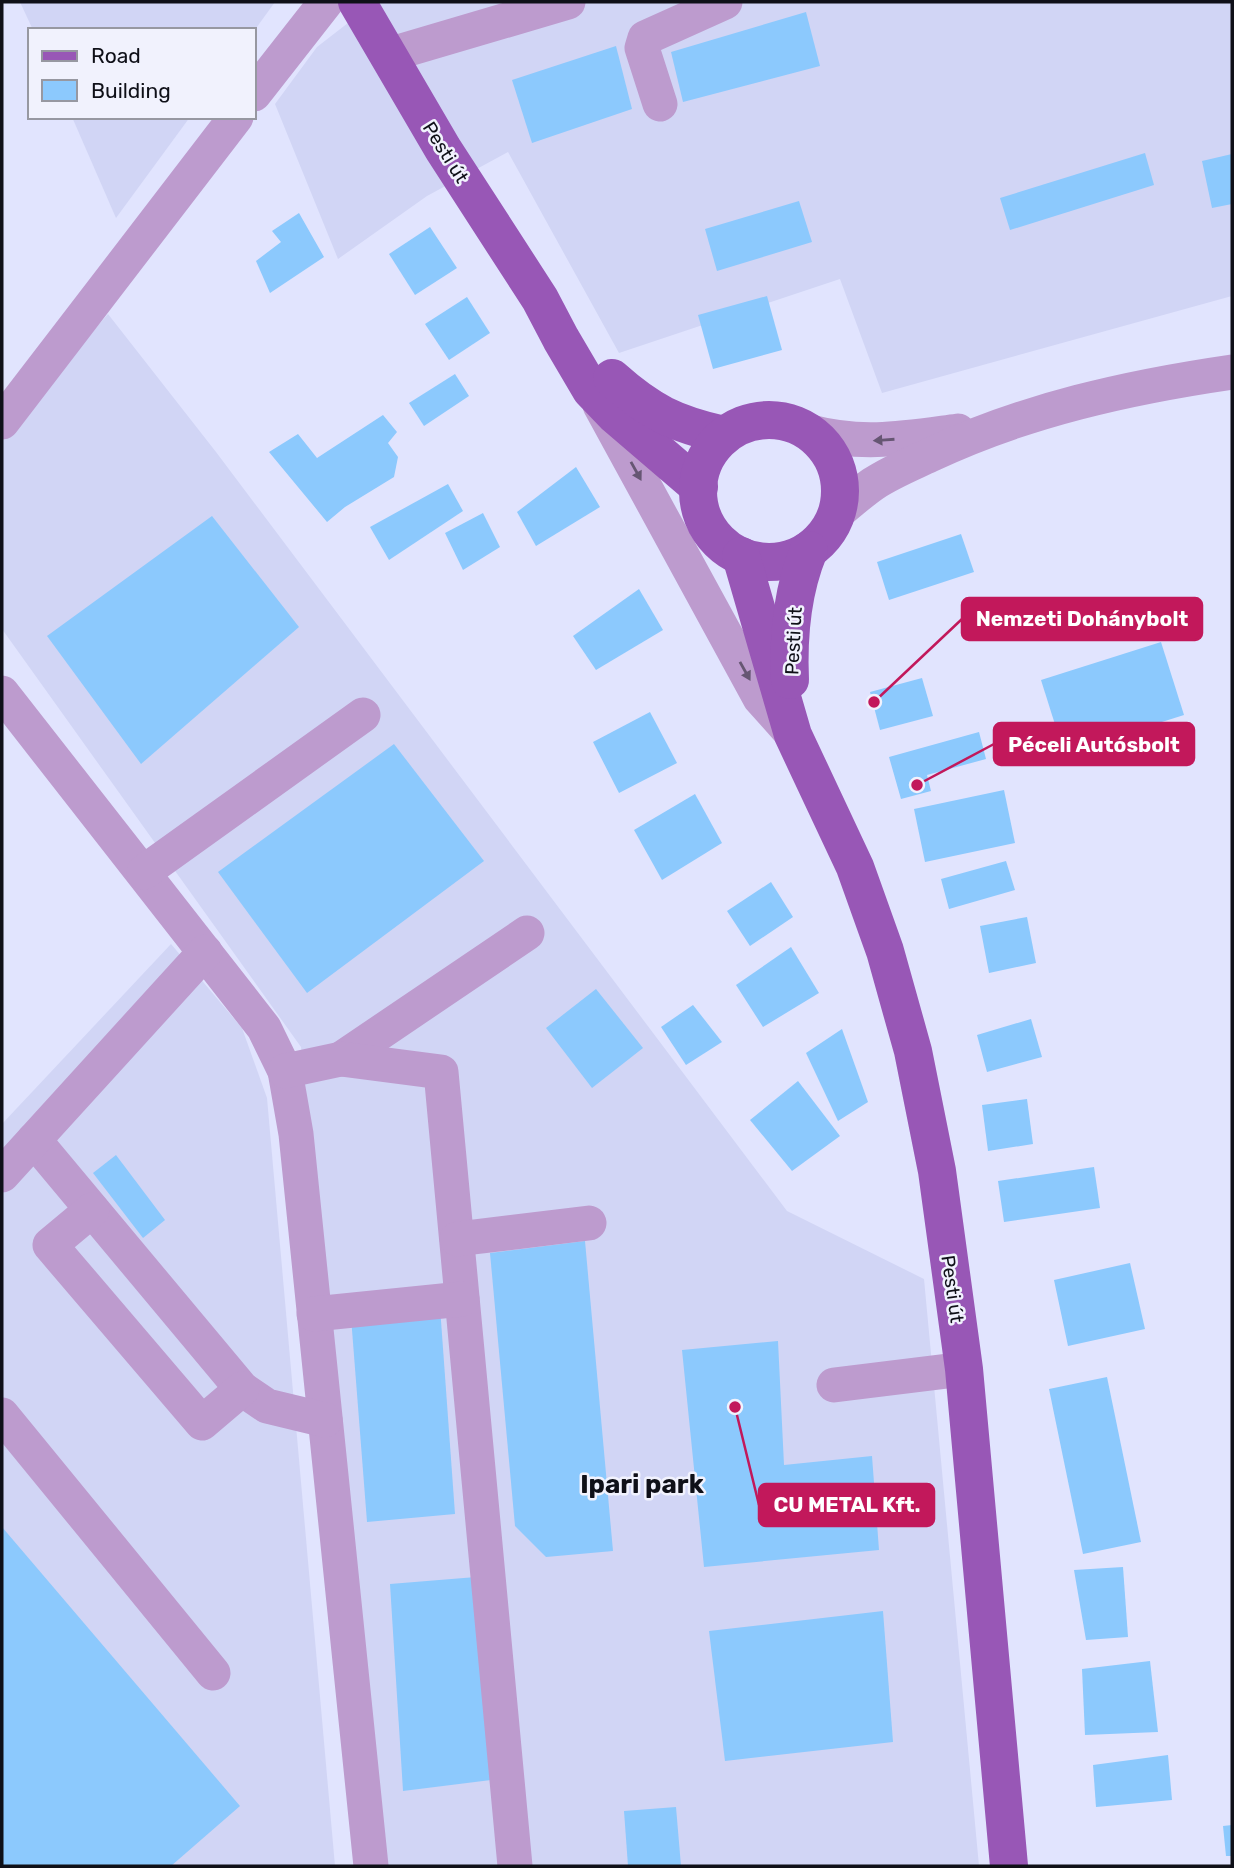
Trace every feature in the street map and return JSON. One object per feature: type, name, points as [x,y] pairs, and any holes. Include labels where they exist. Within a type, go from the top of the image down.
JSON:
[{"type":"main road","name":"Pesti út","points":[[357,2],[443,149],[540,299],[591,390],[615,415],[699,486]]},
{"type":"main road","name":"Pesti út","points":[[540,299],[589,357],[630,395],[683,426],[723,435]]},
{"type":"main road","points":[[766,420],[789,422],[810,432],[826,448],[836,468],[840,491],[836,514],[825,534],[809,550],[788,560],[765,562],[741,556],[721,543],[706,524],[698,500],[699,475],[709,453],[723,435],[744,424],[766,420]]},
{"type":"main road","name":"Pesti út","points":[[793,735],[789,650],[799,573],[809,550]]},
{"type":"main road","name":"Pesti út","points":[[741,556],[793,735],[855,867],[885,951],[913,1051],[937,1171],[964,1369],[1009,1866]]},
{"type":"street","points":[[256,91],[326,2]]},
{"type":"street","points":[[388,55],[568,2]]},
{"type":"street","points":[[660,104],[642,48],[645,38],[725,2]]},
{"type":"street","points":[[2,422],[234,119]]},
{"type":"street","points":[[836,514],[890,474],[964,439],[1000,426],[1129,389],[1232,372]]},
{"type":"street","points":[[591,390],[760,698],[793,735]]},
{"type":"street","points":[[810,432],[838,440],[881,441],[1000,426]]},
{"type":"street","points":[[2,693],[264,1028],[285,1071],[296,1134],[371,1866]]},
{"type":"street","points":[[144,872],[363,715]]},
{"type":"street","points":[[341,1059],[527,933]]},
{"type":"street","points":[[2,1175],[205,952]]},
{"type":"street","points":[[285,1071],[341,1059],[441,1072],[515,1866]]},
{"type":"street","points":[[34,1140],[242,1389],[267,1406],[325,1420]]},
{"type":"street","points":[[92,1210],[50,1245],[202,1423],[242,1389]]},
{"type":"street","points":[[457,1239],[589,1223]]},
{"type":"street","points":[[314,1314],[462,1299]]},
{"type":"street","points":[[834,1385],[964,1369]]},
{"type":"street","points":[[2,1415],[213,1673]]},
{"type":"shaded area","points":[[20,2],[275,2],[256,28],[32,28]]},
{"type":"shaded area","points":[[375,2],[1232,2],[1232,296],[882,393],[840,279],[619,353],[508,152],[427,196],[338,259],[275,104],[317,47]]},
{"type":"shaded area","points":[[73,119],[189,119],[116,218]]},
{"type":"shaded area","points":[[108,314],[216,452],[787,1211],[924,1279],[979,1866],[387,1866],[301,1047],[2,629],[2,435]]},
{"type":"shaded area","points":[[171,944],[242,1028],[267,1098],[335,1866],[2,1866],[2,1124]]},
{"type":"building","points":[[806,12],[820,66],[683,102],[671,52]]},
{"type":"building","points":[[616,46],[632,109],[532,143],[512,80]]},
{"type":"building","points":[[1145,153],[1154,185],[1010,230],[1000,198]]},
{"type":"building","points":[[1232,154],[1232,204],[1212,208],[1202,161]]},
{"type":"building","points":[[799,201],[812,242],[717,271],[705,229]]},
{"type":"building","points":[[299,213],[324,257],[270,293],[256,261],[281,242],[272,231]]},
{"type":"building","points":[[430,227],[457,268],[415,295],[389,254]]},
{"type":"building","points":[[767,296],[782,350],[713,369],[698,315]]},
{"type":"building","points":[[467,297],[490,333],[449,360],[425,324]]},
{"type":"building","points":[[455,374],[469,396],[424,426],[409,403]]},
{"type":"building","points":[[383,415],[397,432],[388,443],[398,457],[394,477],[345,507],[327,522],[269,452],[298,434],[317,458]]},
{"type":"building","points":[[576,467],[600,507],[536,546],[517,512]]},
{"type":"building","points":[[448,484],[463,511],[389,560],[370,527]]},
{"type":"building","points":[[483,513],[500,547],[463,570],[445,533]]},
{"type":"building","points":[[212,516],[299,627],[141,764],[47,636]]},
{"type":"building","points":[[961,534],[974,572],[889,600],[877,562]]},
{"type":"building","points":[[639,589],[663,630],[596,670],[573,636]]},
{"type":"building","points":[[1161,642],[1184,715],[1064,753],[1041,680]]},
{"type":"building","points":[[922,678],[933,716],[880,730],[870,692]]},
{"type":"building","points":[[650,712],[677,763],[619,793],[593,742]]},
{"type":"building","points":[[979,732],[986,759],[927,775],[931,791],[901,799],[889,757]]},
{"type":"building","points":[[394,744],[484,861],[307,993],[218,872]]},
{"type":"building","points":[[1004,790],[1015,843],[925,862],[914,809]]},
{"type":"building","points":[[695,794],[722,843],[662,880],[634,830]]},
{"type":"building","points":[[1006,861],[1015,890],[949,909],[941,879]]},
{"type":"building","points":[[771,882],[793,917],[750,946],[727,911]]},
{"type":"building","points":[[1027,917],[1036,963],[989,973],[980,926]]},
{"type":"building","points":[[791,947],[819,993],[763,1027],[736,985]]},
{"type":"building","points":[[596,989],[643,1048],[592,1088],[546,1028]]},
{"type":"building","points":[[693,1005],[722,1042],[686,1065],[661,1027]]},
{"type":"building","points":[[1031,1019],[1042,1057],[987,1072],[977,1035]]},
{"type":"building","points":[[842,1029],[868,1102],[838,1121],[806,1053]]},
{"type":"building","points":[[798,1081],[840,1136],[792,1171],[750,1120]]},
{"type":"building","points":[[1027,1099],[1033,1144],[988,1151],[982,1105]]},
{"type":"building","points":[[116,1155],[165,1220],[143,1238],[93,1173]]},
{"type":"building","points":[[1094,1167],[1100,1208],[1004,1222],[998,1181]]},
{"type":"building","points":[[585,1241],[613,1551],[546,1557],[515,1526],[490,1253]]},
{"type":"building","points":[[1130,1263],[1145,1329],[1068,1346],[1054,1280]]},
{"type":"building","points":[[440,1307],[455,1514],[367,1522],[351,1317]]},
{"type":"building","points":[[778,1341],[784,1465],[872,1456],[879,1550],[704,1567],[682,1350]]},
{"type":"building","points":[[1107,1377],[1141,1542],[1083,1554],[1049,1389]]},
{"type":"building","points":[[2,1527],[240,1806],[171,1866],[2,1866]]},
{"type":"building","points":[[1123,1567],[1128,1637],[1086,1640],[1074,1570]]},
{"type":"building","points":[[476,1577],[499,1779],[403,1791],[390,1584]]},
{"type":"building","points":[[883,1611],[893,1742],[725,1761],[709,1631]]},
{"type":"building","points":[[1150,1661],[1158,1732],[1085,1735],[1082,1669]]},
{"type":"building","points":[[1168,1755],[1172,1800],[1096,1807],[1093,1765]]},
{"type":"building","points":[[676,1807],[681,1866],[628,1866],[624,1811]]},
{"type":"building","points":[[1232,1825],[1232,1856],[1226,1856],[1223,1826]]},
{"type":"place","name":"Nemzeti Dohánybolt","points":[[874,702]]},
{"type":"place","name":"Péceli Autósbolt","points":[[917,785]]},
{"type":"place","name":"CU METAL Kft.","points":[[735,1407]]},
{"type":"district","name":"Ipari park","points":[[642,1484]]}]
